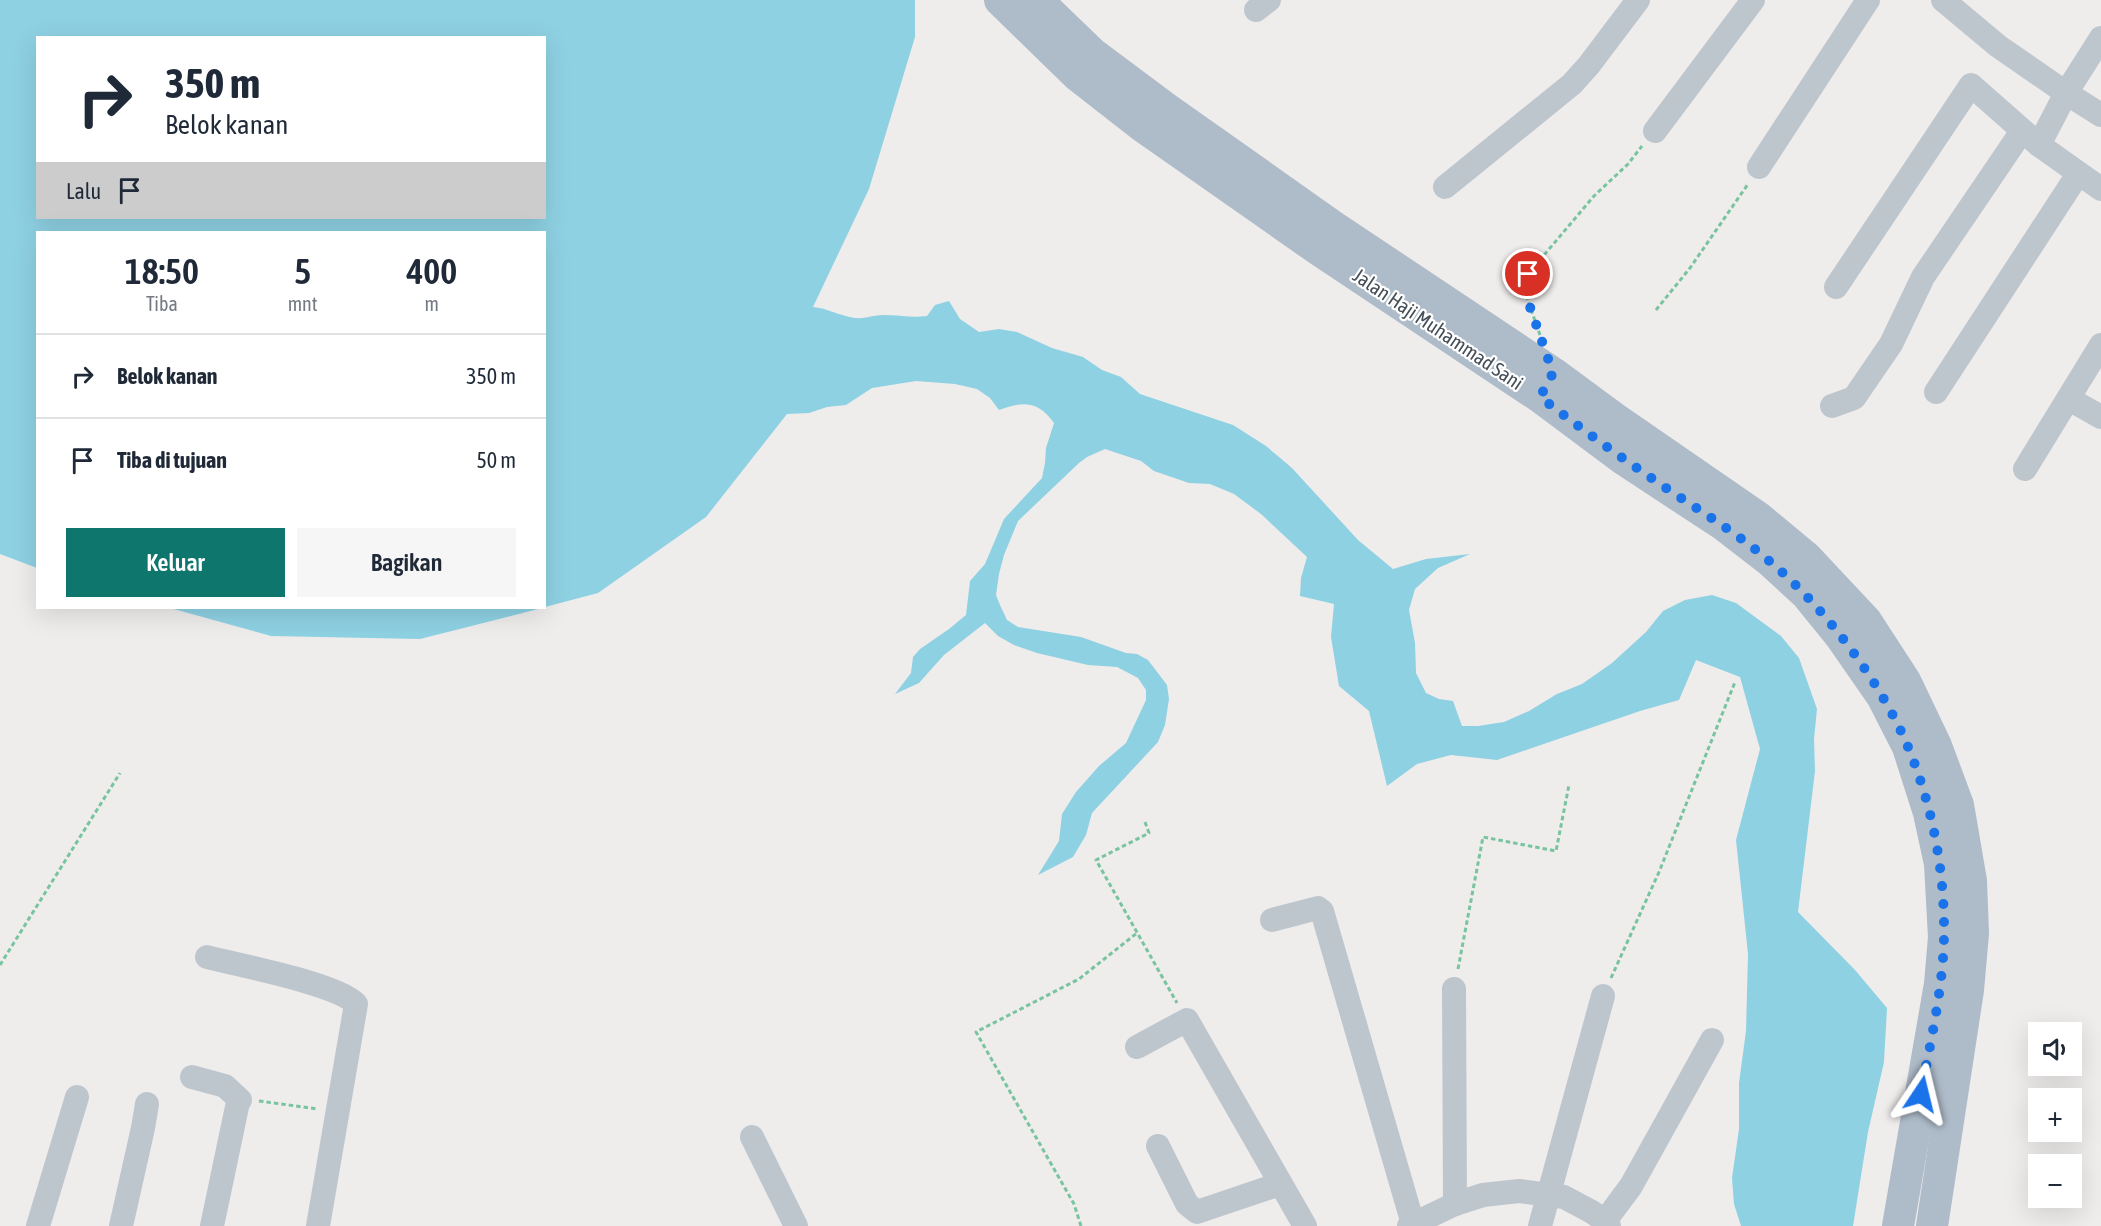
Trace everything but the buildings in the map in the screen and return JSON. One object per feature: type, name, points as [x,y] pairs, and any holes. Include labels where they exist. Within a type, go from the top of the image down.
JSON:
[{"type":"main road","name":"Jalan Haji Muhammad Sani","points":[[999,0],[1078,76],[1142,126],[1319,250],[1546,385],[1614,418],[1759,518],[1806,557],[1866,621],[1905,681],[1936,746],[1958,805],[1971,881],[1973,933],[1968,990],[1932,1226]]},
{"type":"main road","name":"Jalan Haji Muhammad Sani","points":[[1037,0],[1092,53],[1167,110],[1334,227],[1546,385],[1623,459],[1725,526],[1769,560],[1806,594],[1841,637],[1882,696],[1908,747],[1929,813],[1940,864],[1944,937],[1940,984],[1898,1226]]},
{"type":"main road","points":[[1908,1226],[1926,1132],[1921,1094]]},
{"type":"main road","points":[[1921,1226],[1938,1134],[1953,1099]]},
{"type":"street","points":[[1445,187],[1572,84],[1638,0]]},
{"type":"street","points":[[1655,131],[1753,0]]},
{"type":"street","points":[[1759,167],[1868,0]]},
{"type":"street","points":[[1943,0],[1998,46],[2101,115]]},
{"type":"street","points":[[1832,406],[1854,398],[1891,344],[1923,277],[2066,93],[2101,38]]},
{"type":"street","points":[[1836,287],[1971,84],[2030,138],[2101,189]]},
{"type":"street","points":[[1936,392],[2078,174]]},
{"type":"street","points":[[2025,469],[2101,345]]},
{"type":"street","points":[[2069,399],[2101,417]]},
{"type":"street","points":[[1272,920],[1318,909],[1322,911],[1411,1225],[1455,1204],[1483,1195],[1519,1191],[1564,1197],[1607,1223],[1631,1186],[1712,1040]]},
{"type":"street","points":[[207,957],[326,987],[346,996],[356,1004],[318,1226]]},
{"type":"street","points":[[1454,989],[1455,1204]]},
{"type":"street","points":[[1540,1226],[1603,996]]},
{"type":"street","points":[[1137,1047],[1187,1020],[1305,1226]]},
{"type":"street","points":[[192,1077],[225,1086],[240,1100],[212,1226]]},
{"type":"street","points":[[38,1226],[77,1097]]},
{"type":"street","points":[[121,1226],[147,1104]]},
{"type":"street","points":[[752,1137],[796,1226]]},
{"type":"street","points":[[1158,1146],[1187,1204],[1197,1212],[1280,1184]]},
{"type":"path","points":[[1542,341],[1523,287],[1528,274],[1594,196],[1628,164],[1655,131]]},
{"type":"path","points":[[1656,310],[1690,268],[1759,167]]},
{"type":"path","points":[[1603,996],[1659,872],[1735,682]]},
{"type":"path","points":[[0,965],[120,773]]},
{"type":"path","points":[[1454,989],[1483,837],[1556,851],[1569,785]]},
{"type":"path","points":[[1144,822],[1149,833],[1096,860],[1187,1020]]},
{"type":"path","points":[[1081,1226],[1074,1204],[976,1032],[1079,979],[1137,933]]},
{"type":"path","points":[[240,1100],[338,1112]]},
{"type":"water","points":[[0,0],[915,0],[915,37],[869,189],[813,307],[855,318],[883,315],[921,317],[927,316],[935,305],[949,301],[960,319],[979,332],[999,329],[1017,332],[1052,348],[1083,357],[1102,370],[1121,377],[1140,394],[1233,425],[1266,446],[1292,468],[1358,540],[1393,569],[1426,559],[1470,554],[1438,568],[1415,589],[1409,610],[1415,643],[1416,673],[1426,693],[1439,699],[1453,701],[1462,726],[1504,722],[1529,711],[1557,694],[1582,684],[1612,663],[1646,632],[1663,611],[1685,600],[1712,595],[1736,603],[1781,636],[1799,658],[1817,709],[1814,739],[1815,771],[1798,912],[1855,970],[1887,1008],[1884,1062],[1868,1132],[1853,1226],[1741,1226],[1734,1204],[1732,1178],[1739,1129],[1739,1083],[1746,1031],[1748,954],[1736,840],[1760,749],[1740,677],[1696,660],[1679,700],[1497,760],[1451,755],[1417,764],[1387,786],[1369,711],[1339,686],[1331,637],[1334,604],[1300,596],[1301,578],[1307,557],[1261,514],[1234,494],[1210,484],[1189,483],[1154,471],[1141,461],[1105,449],[1079,463],[1018,521],[1004,555],[996,595],[1007,620],[1018,627],[1081,637],[1126,653],[1137,654],[1148,660],[1167,685],[1169,699],[1165,725],[1158,742],[1092,813],[1086,835],[1073,857],[1038,875],[1059,841],[1062,814],[1076,792],[1099,766],[1126,743],[1146,700],[1146,690],[1138,678],[1117,667],[1088,665],[1014,645],[998,636],[985,623],[944,655],[919,683],[895,694],[911,673],[913,657],[920,649],[966,615],[970,581],[985,564],[1004,519],[1042,478],[1046,448],[1054,423],[1036,407],[1023,404],[999,410],[990,398],[977,389],[955,384],[916,381],[872,388],[846,405],[827,407],[809,413],[787,414],[706,517],[598,593],[546,607],[546,231],[36,231],[36,568],[0,554]]},
{"type":"water","points":[[174,609],[538,609],[420,639],[271,636]]},
{"type":"route","points":[[1528,274],[1523,287],[1553,373],[1540,397],[1623,459],[1725,526],[1769,560],[1806,594],[1841,637],[1882,696],[1908,747],[1929,813],[1940,864],[1944,937],[1940,984],[1921,1094]]}]
